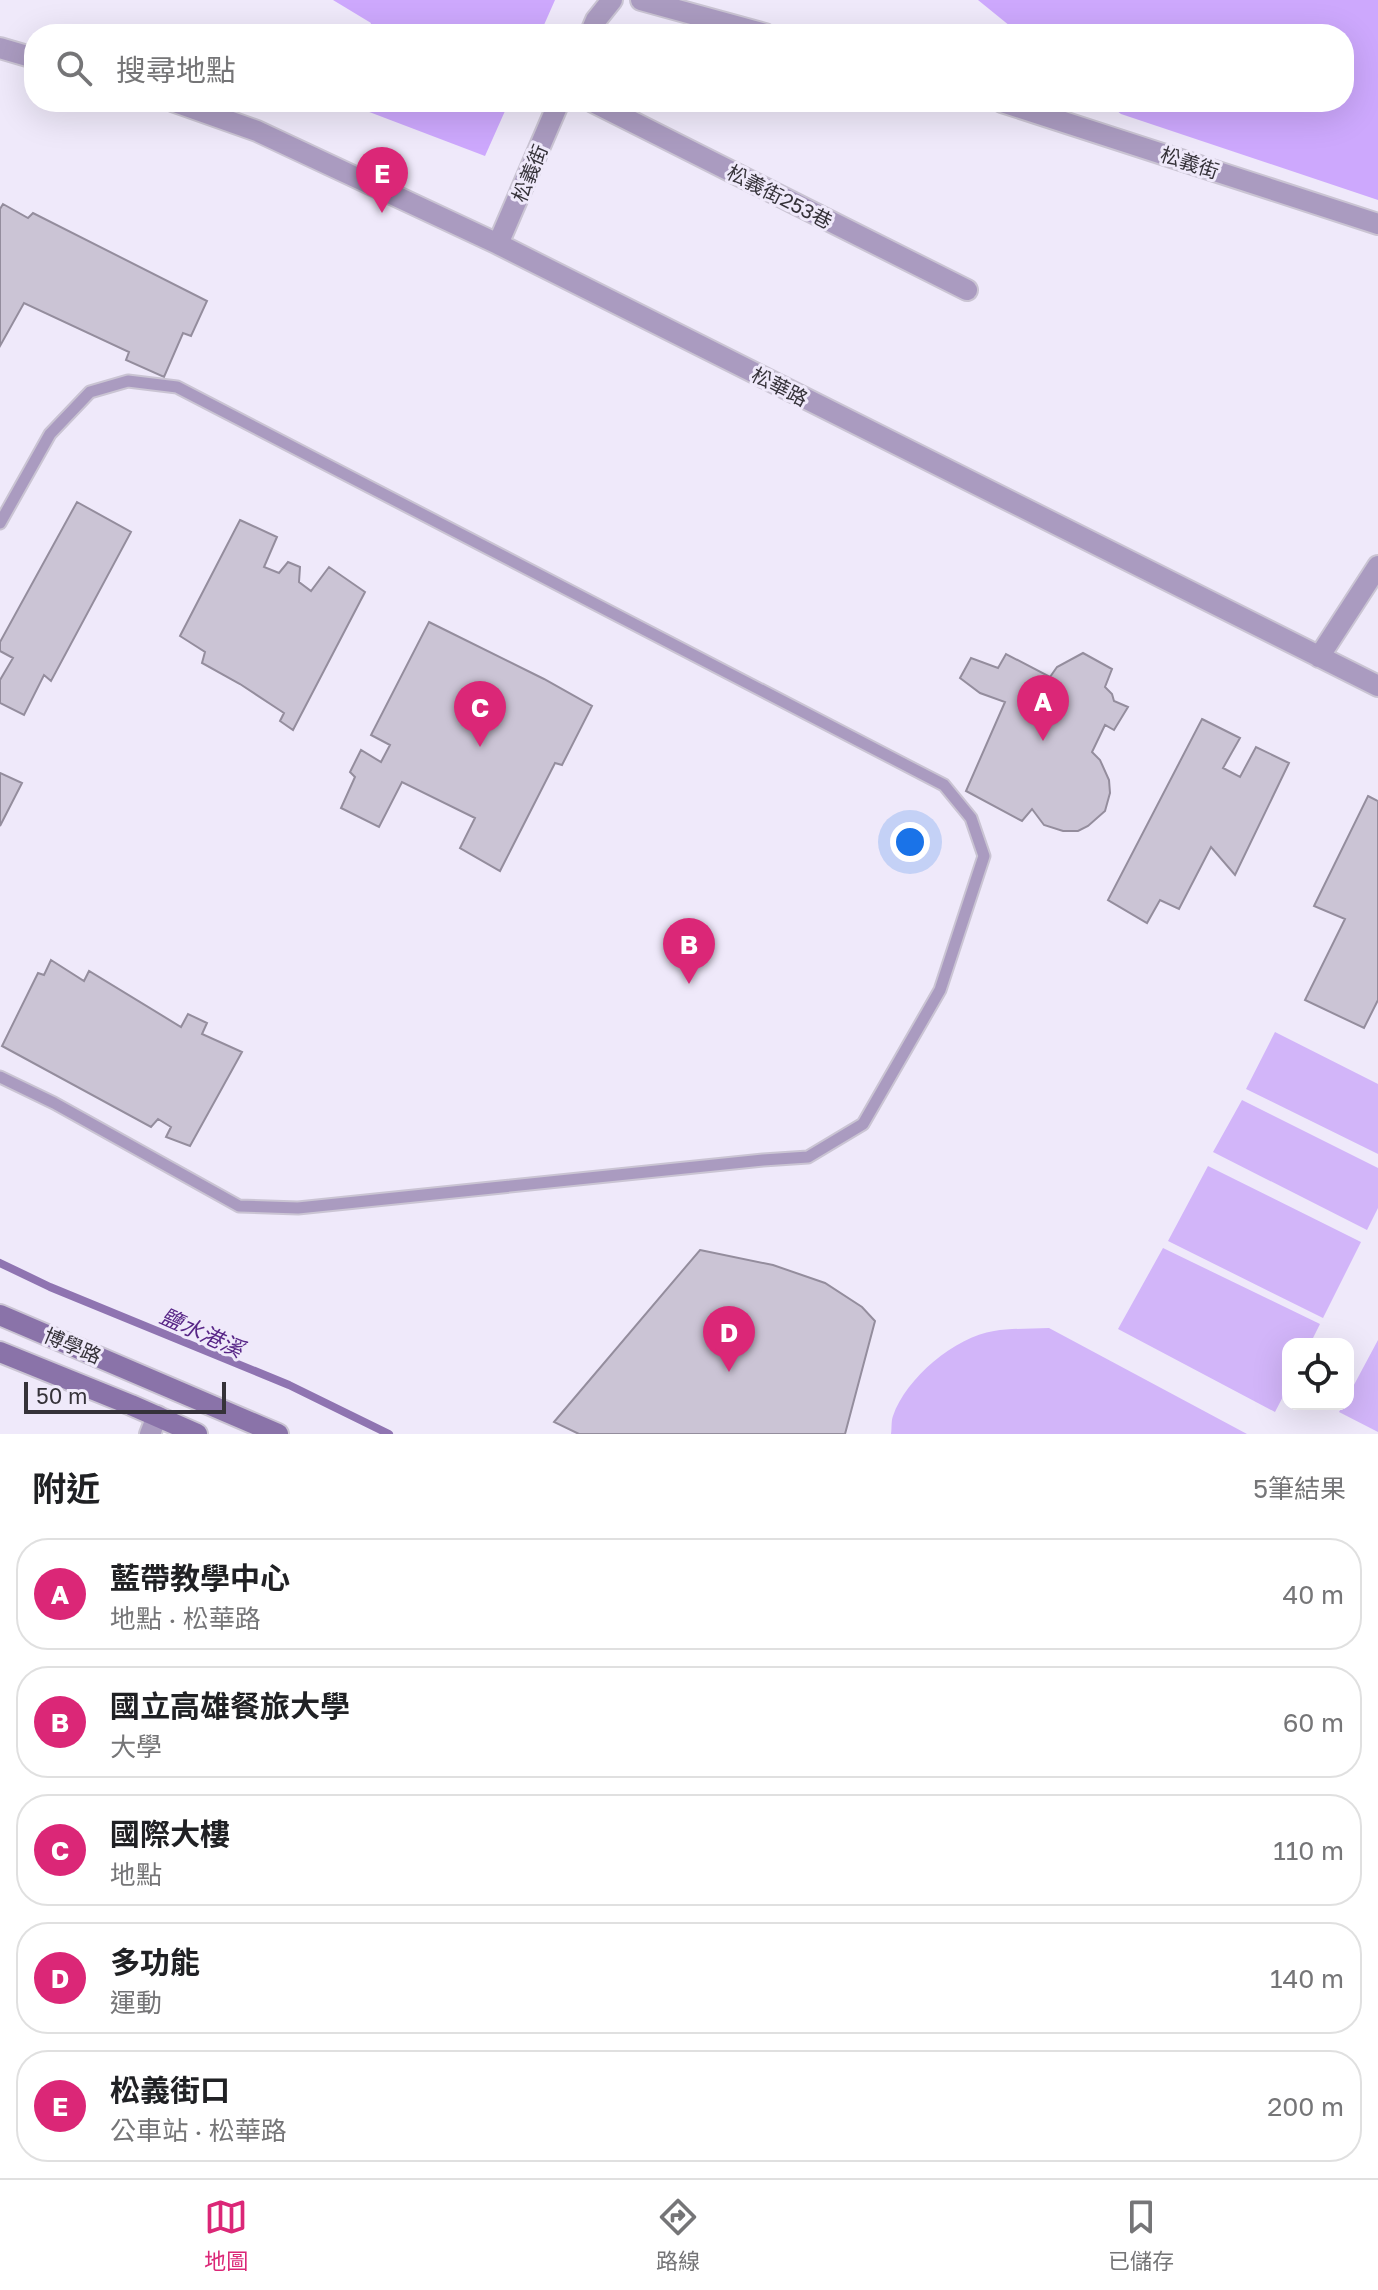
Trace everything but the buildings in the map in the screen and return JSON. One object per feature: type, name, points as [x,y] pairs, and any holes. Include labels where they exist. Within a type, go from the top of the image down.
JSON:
[{"type":"street","points":[[594,24],[612,0]]},
{"type":"street","points":[[641,0],[729,24]]},
{"type":"street","points":[[0,48],[24,55]]},
{"type":"street","name":"松華路","points":[[203,112],[257,131],[498,244],[1378,686]]},
{"type":"street","name":"松義街","points":[[498,244],[555,112]]},
{"type":"street","name":"松義街253巷","points":[[613,112],[967,290]]},
{"type":"street","name":"松義街","points":[[1035,112],[1378,224]]},
{"type":"street","points":[[1319,657],[1378,566]]},
{"type":"street","name":"博學路","points":[[0,1315],[278,1434]]},
{"type":"street","name":"博學路","points":[[0,1352],[153,1425],[197,1434]]},
{"type":"lane","points":[[0,523],[50,434],[90,392],[128,381],[177,387],[944,785],[971,818],[984,856],[940,990],[863,1124],[808,1157],[298,1208],[239,1206],[54,1103],[0,1077]]},
{"type":"shaded area","points":[[333,0],[555,0],[544,24],[371,23]]},
{"type":"shaded area","points":[[978,0],[1378,0],[1378,200],[1118,112],[1354,112],[1354,24],[1008,24]]},
{"type":"shaded area","points":[[369,112],[505,112],[485,156]]},
{"type":"shaded area","points":[[1275,1032],[1378,1084],[1378,1154],[1246,1089]]},
{"type":"shaded area","points":[[1242,1100],[1378,1168],[1378,1208],[1367,1230],[1213,1152]]},
{"type":"shaded area","points":[[1208,1166],[1361,1242],[1323,1318],[1168,1241]]},
{"type":"shaded area","points":[[1163,1248],[1320,1324],[1313,1338],[1282,1338],[1282,1399],[1275,1412],[1118,1329]]},
{"type":"shaded area","points":[[1049,1328],[1247,1434],[891,1434],[893,1416],[899,1402],[920,1374],[948,1351],[964,1341],[994,1331]]},
{"type":"shaded area","points":[[1378,1340],[1378,1432],[1339,1412],[1354,1410],[1354,1385]]},
{"type":"waterway","name":"鹽水港溪","points":[[0,1263],[50,1287],[289,1385],[389,1434]]},
{"type":"place","name":"松義街口","points":[[382,213]]},
{"type":"place","name":"藍帶教學中心","points":[[1043,741]]},
{"type":"place","name":"國際大樓","points":[[480,747]]},
{"type":"place","name":"國立高雄餐旅大學","points":[[689,984]]},
{"type":"place","name":"多功能","points":[[729,1372]]}]
